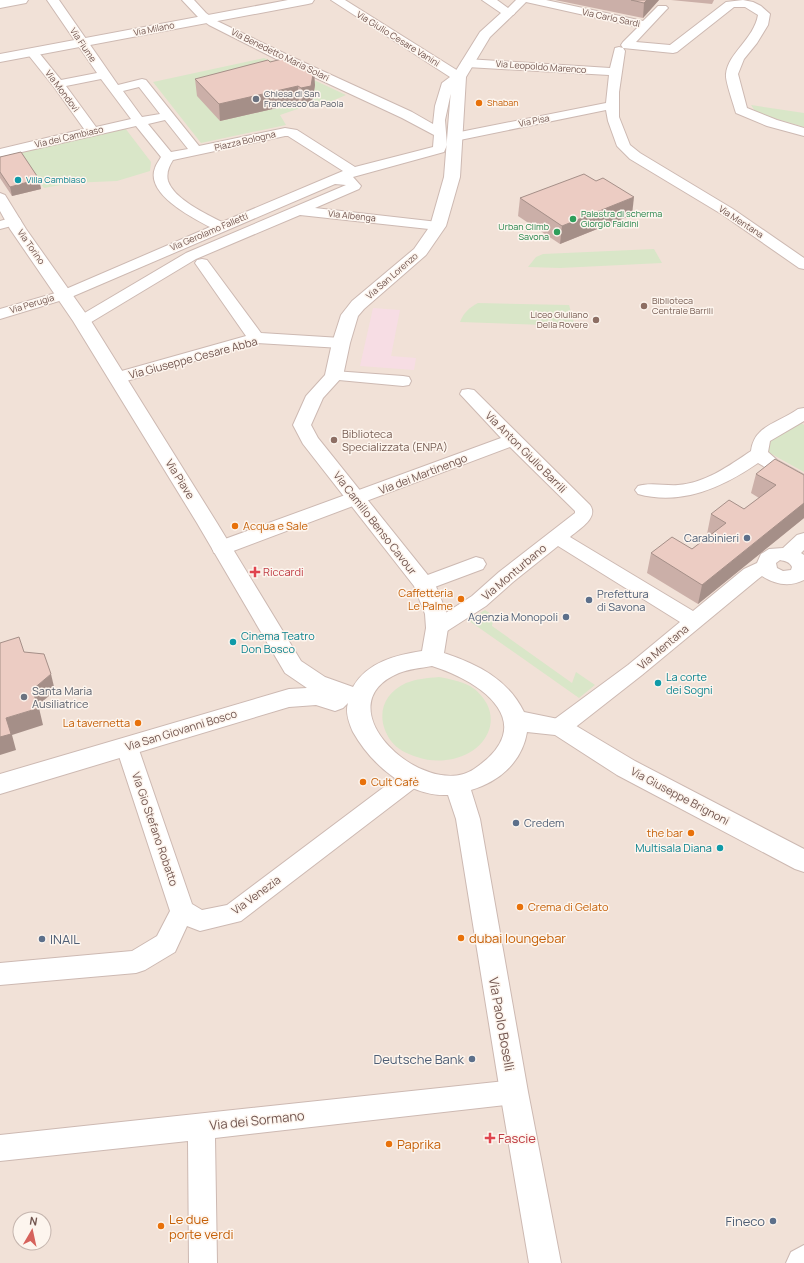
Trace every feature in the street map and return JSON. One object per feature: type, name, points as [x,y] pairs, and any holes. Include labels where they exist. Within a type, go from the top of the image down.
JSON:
[{"type":"street","points":[[0,4],[22,0]]},
{"type":"street","name":"Via Fiume","points":[[53,0],[115,89]]},
{"type":"street","name":"Via Benedetto Maria Solari","points":[[188,0],[208,19],[288,60],[440,132]]},
{"type":"street","name":"Via Milano","points":[[0,58],[308,0]]},
{"type":"street","name":"Via Giulio Cesare Vanini","points":[[337,0],[459,77]]},
{"type":"street","points":[[488,0],[509,13]]},
{"type":"street","name":"Via San Lorenzo","points":[[334,376],[341,343],[350,315],[358,305],[420,252],[438,226],[452,177],[459,77],[485,36],[522,0]]},
{"type":"street","name":"Via Carlo Sardi","points":[[530,0],[645,25]]},
{"type":"street","points":[[662,8],[626,45],[673,49],[730,4],[740,3],[759,8],[764,14],[762,25],[753,40],[738,58],[732,74],[740,110],[772,123],[803,132]]},
{"type":"street","name":"Via Mentana","points":[[619,51],[615,72],[613,105],[614,118],[624,138],[624,146],[635,156],[728,212],[804,265]]},
{"type":"street","name":"Via Mondovì","points":[[32,52],[58,84],[92,131]]},
{"type":"street","name":"Via Leopoldo Marenco","points":[[467,63],[615,72]]},
{"type":"street","points":[[58,84],[104,75]]},
{"type":"street","name":"Via San Lorenzo","points":[[353,179],[439,149],[442,140],[440,132],[441,106],[448,83],[459,77]]},
{"type":"street","points":[[197,152],[142,83],[115,89],[138,121],[168,157],[160,171],[160,181],[166,192],[178,202],[221,227]]},
{"type":"street","name":"Via Pisa","points":[[456,137],[613,105]]},
{"type":"street","points":[[138,121],[168,116]]},
{"type":"street","name":"Via dei Cambiaso","points":[[0,153],[138,121]]},
{"type":"street","name":"Piazza Bologna","points":[[168,157],[285,132],[292,133],[353,179]]},
{"type":"street","points":[[82,322],[191,256],[295,210],[353,179]]},
{"type":"street","name":"Via Gerolamo Falletti","points":[[64,295],[333,180],[353,179]]},
{"type":"street","name":"Via Torino","points":[[0,198],[7,223],[64,295]]},
{"type":"street","name":"Via Albenga","points":[[266,208],[438,226]]},
{"type":"street","points":[[202,262],[256,338]]},
{"type":"street","name":"Via Piave","points":[[64,295],[207,523],[220,548],[293,667],[310,680],[322,686],[360,697]]},
{"type":"street","name":"Via Perugia","points":[[0,314],[64,295]]},
{"type":"street","name":"Via Giuseppe Cesare Abba","points":[[117,378],[256,338],[341,343]]},
{"type":"street","points":[[334,376],[403,381]]},
{"type":"street","name":"Via Camillo Benso Cavour","points":[[334,376],[315,396],[302,425],[310,440],[424,584],[433,603],[436,614],[437,628],[432,658]]},
{"type":"street","name":"Via Anton Giulio Barrili","points":[[468,394],[584,509]]},
{"type":"street","points":[[644,490],[676,492],[704,487],[725,477],[759,454],[761,441],[766,435],[802,417]]},
{"type":"street","name":"Via dei Martinengo","points":[[220,548],[513,440]]},
{"type":"street","points":[[759,454],[771,464],[804,483]]},
{"type":"street","name":"Via Monturbano","points":[[437,628],[479,601],[506,577],[578,521],[584,514],[584,509]]},
{"type":"street","points":[[556,537],[694,621]]},
{"type":"street","points":[[787,555],[804,539]]},
{"type":"street","points":[[781,554],[787,555],[800,563],[802,576],[788,578],[780,577],[768,571],[766,566],[768,559],[771,556],[781,554]]},
{"type":"street","points":[[424,584],[476,564]]},
{"type":"street","name":"Via Mentana","points":[[560,727],[635,670],[751,574],[766,566]]},
{"type":"street","points":[[432,658],[469,671],[502,695],[515,718],[514,741],[502,761],[480,778],[457,785],[433,785],[412,778],[375,748],[366,735],[359,720],[358,706],[360,697],[366,686],[377,675],[404,663],[432,658]]},
{"type":"street","name":"Via Piave","points":[[288,698],[293,691],[295,683],[293,667]]},
{"type":"street","name":"Via San Giovanni Bosco","points":[[0,784],[288,698],[317,696],[332,700],[343,706],[359,720]]},
{"type":"street","points":[[515,718],[528,723],[560,727]]},
{"type":"street","name":"Via Giuseppe Brignoni","points":[[560,727],[626,768],[804,861]]},
{"type":"street","name":"Via Gio Stefano Robatto","points":[[127,747],[182,911]]},
{"type":"street","name":"Via Venezia","points":[[182,911],[200,921],[233,914],[412,778]]},
{"type":"street","name":"Via Paolo Boselli","points":[[457,785],[468,819],[514,1092],[545,1263]]},
{"type":"street","points":[[0,974],[136,962],[166,944],[182,911]]},
{"type":"street","name":"Via dei Sormano","points":[[0,1148],[514,1092]]},
{"type":"street","points":[[202,1126],[203,1263]]},
{"type":"shaded area","points":[[0,0],[804,0],[804,1263],[0,1263]]},
{"type":"shaded area","points":[[373,308],[400,310],[391,356],[416,358],[414,370],[360,366]]},
{"type":"green space","points":[[264,58],[346,95],[318,107],[312,104],[280,115],[286,125],[201,143],[153,82]]},
{"type":"green space","points":[[751,105],[804,113],[804,127],[760,114],[755,111]]},
{"type":"green space","points":[[125,128],[151,162],[150,171],[117,181],[71,183],[44,188],[24,160],[0,157]]},
{"type":"green space","points":[[654,249],[662,263],[560,268],[528,267],[536,257],[543,254]]},
{"type":"green space","points":[[478,303],[569,305],[575,326],[460,322],[467,311]]},
{"type":"green space","points":[[801,423],[804,425],[804,472],[766,451],[766,443]]},
{"type":"green space","points":[[485,610],[494,616],[492,626],[572,683],[576,672],[595,685],[579,698],[468,620]]},
{"type":"green space","points":[[439,677],[451,679],[470,686],[475,690],[482,696],[487,704],[491,720],[489,730],[484,740],[477,747],[459,757],[437,761],[413,756],[402,751],[391,741],[386,733],[382,717],[386,701],[397,688],[406,683],[426,678]]},
{"type":"building","points":[[631,0],[647,0],[644,3]]},
{"type":"building","points":[[286,58],[295,66],[314,68],[311,86],[301,88],[298,86],[219,104],[195,79],[268,60],[270,62]]},
{"type":"building","name":"Villa Cambiaso","points":[[21,152],[39,179],[10,187],[0,172],[0,157]]},
{"type":"building","points":[[584,174],[596,181],[603,178],[634,197],[562,226],[520,198]]},
{"type":"building","points":[[775,459],[804,475],[804,503],[702,585],[651,553],[672,537],[692,549],[726,523],[711,514],[729,500],[744,509],[776,485],[756,474]]},
{"type":"building","name":"Santa Maria Ausiliatrice","points":[[19,637],[24,652],[44,654],[51,674],[32,690],[39,708],[6,718],[11,734],[0,737],[0,643]]},
{"type":"place","name":"Chiesa di San Francesco da Paola","points":[[256,99]]},
{"type":"place","name":"Shaban","points":[[479,103]]},
{"type":"place","name":"Villa Cambiaso","points":[[18,180]]},
{"type":"place","name":"Palestra di scherma Giorgio Faldini","points":[[573,219]]},
{"type":"place","name":"Urban Climb Savona","points":[[557,232]]},
{"type":"place","name":"Biblioteca Centrale Barrili","points":[[644,306]]},
{"type":"place","name":"Liceo Giuliano Della Rovere","points":[[596,320]]},
{"type":"place","name":"Biblioteca Specializzata (ENPA)","points":[[334,440]]},
{"type":"place","name":"Acqua e Sale","points":[[235,526]]},
{"type":"place","name":"Carabinieri","points":[[747,538]]},
{"type":"place","name":"Riccardi","points":[[255,572]]},
{"type":"place","name":"Caffetteria Le Palme","points":[[461,599]]},
{"type":"place","name":"Prefettura di Savona","points":[[589,600]]},
{"type":"place","name":"Agenzia Monopoli","points":[[566,617]]},
{"type":"place","name":"Cinema Teatro Don Bosco","points":[[233,642]]},
{"type":"place","name":"La corte dei Sogni","points":[[658,683]]},
{"type":"place","name":"Santa Maria Ausiliatrice","points":[[24,697]]},
{"type":"place","name":"La tavernetta","points":[[138,723]]},
{"type":"place","name":"Cult Cafè","points":[[363,782]]},
{"type":"place","name":"Credem","points":[[516,823]]},
{"type":"place","name":"the bar","points":[[691,833]]},
{"type":"place","name":"Multisala Diana","points":[[720,848]]},
{"type":"place","name":"Crema di Gelato","points":[[520,907]]},
{"type":"place","name":"dubai loungebar","points":[[461,938]]},
{"type":"place","name":"INAIL","points":[[42,939]]},
{"type":"place","name":"Deutsche Bank","points":[[472,1059]]},
{"type":"place","name":"Fascie","points":[[490,1138]]},
{"type":"place","name":"Paprika","points":[[389,1144]]},
{"type":"place","name":"Fineco","points":[[773,1221]]},
{"type":"place","name":"Le due porte verdi","points":[[161,1226]]}]
